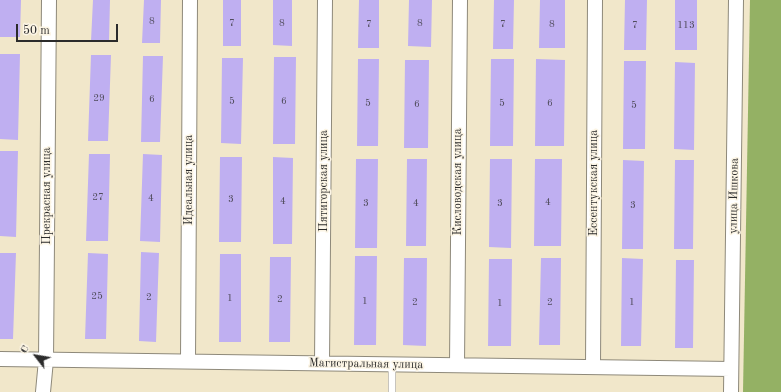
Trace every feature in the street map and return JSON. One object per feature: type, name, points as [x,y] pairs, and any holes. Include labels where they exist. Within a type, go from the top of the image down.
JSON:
[{"type":"street","name":"Прекрасная улица","points":[[43,392],[46,360],[48,0]]},
{"type":"street","name":"Идеальная улица","points":[[188,361],[190,0]]},
{"type":"street","name":"Пятигорская улица","points":[[322,363],[325,0]]},
{"type":"street","name":"Кисловодская улица","points":[[457,365],[460,0]]},
{"type":"street","name":"Ессентукская улица","points":[[592,367],[595,0]]},
{"type":"street","name":"улица Ишкова","points":[[731,392],[736,0]]},
{"type":"street","name":"Магистральная улица","points":[[0,359],[731,369]]},
{"type":"lane","points":[[392,364],[392,392]]},
{"type":"green space","points":[[750,0],[781,0],[781,392],[743,392]]},
{"type":"building","points":[[0,0],[21,0],[20,37],[0,37]]},
{"type":"building","points":[[93,0],[110,0],[109,42],[91,41]]},
{"type":"building","points":[[144,0],[161,0],[160,43],[142,43]]},
{"type":"building","points":[[223,0],[241,0],[241,46],[223,46]]},
{"type":"building","points":[[273,0],[292,0],[292,46],[273,45]]},
{"type":"building","points":[[359,0],[379,0],[379,48],[358,48]]},
{"type":"building","points":[[409,0],[432,0],[431,47],[408,46]]},
{"type":"building","points":[[494,0],[514,0],[513,49],[493,49]]},
{"type":"building","points":[[540,0],[565,0],[565,48],[539,48]]},
{"type":"building","points":[[625,0],[647,0],[646,50],[624,50]]},
{"type":"building","points":[[675,0],[697,0],[697,50],[675,50]]},
{"type":"building","points":[[0,54],[20,54],[18,140],[0,139]]},
{"type":"building","points":[[91,55],[111,55],[108,141],[88,141]]},
{"type":"building","points":[[143,56],[163,56],[160,142],[141,142]]},
{"type":"building","points":[[274,57],[296,57],[295,144],[273,144]]},
{"type":"building","points":[[222,58],[243,58],[241,144],[221,143]]},
{"type":"building","points":[[358,59],[379,59],[378,146],[357,146]]},
{"type":"building","points":[[491,59],[514,59],[513,146],[490,146]]},
{"type":"building","points":[[536,59],[565,60],[564,146],[535,146]]},
{"type":"building","points":[[405,60],[429,60],[428,148],[404,148]]},
{"type":"building","points":[[624,61],[646,61],[645,149],[623,149]]},
{"type":"building","points":[[675,62],[695,63],[694,150],[674,149]]},
{"type":"building","points":[[0,151],[18,151],[16,237],[0,236]]},
{"type":"building","points":[[89,154],[110,154],[108,241],[86,241]]},
{"type":"building","points":[[143,154],[162,155],[160,242],[140,241]]},
{"type":"building","points":[[220,157],[242,157],[241,242],[219,242]]},
{"type":"building","points":[[273,157],[293,158],[292,244],[273,244]]},
{"type":"building","points":[[356,159],[378,159],[377,248],[355,248]]},
{"type":"building","points":[[407,159],[427,159],[426,246],[406,246]]},
{"type":"building","points":[[490,159],[512,159],[511,248],[489,247]]},
{"type":"building","points":[[535,159],[562,159],[561,246],[534,246]]},
{"type":"building","points":[[623,160],[644,161],[643,249],[622,249]]},
{"type":"building","points":[[675,160],[694,160],[693,249],[674,249]]},
{"type":"building","points":[[141,252],[159,253],[156,342],[139,341]]},
{"type":"building","points":[[0,253],[16,253],[13,339],[0,339]]},
{"type":"building","points":[[88,253],[108,254],[106,339],[85,339]]},
{"type":"building","points":[[220,254],[241,254],[241,342],[219,342]]},
{"type":"building","points":[[355,256],[377,256],[376,345],[354,345]]},
{"type":"building","points":[[270,257],[291,257],[290,342],[269,342]]},
{"type":"building","points":[[404,258],[427,258],[426,346],[403,345]]},
{"type":"building","points":[[541,258],[561,258],[560,345],[539,345]]},
{"type":"building","points":[[622,258],[643,259],[641,346],[621,346]]},
{"type":"building","points":[[489,259],[512,259],[511,346],[488,346]]},
{"type":"building","points":[[676,260],[694,260],[693,348],[675,348]]}]
